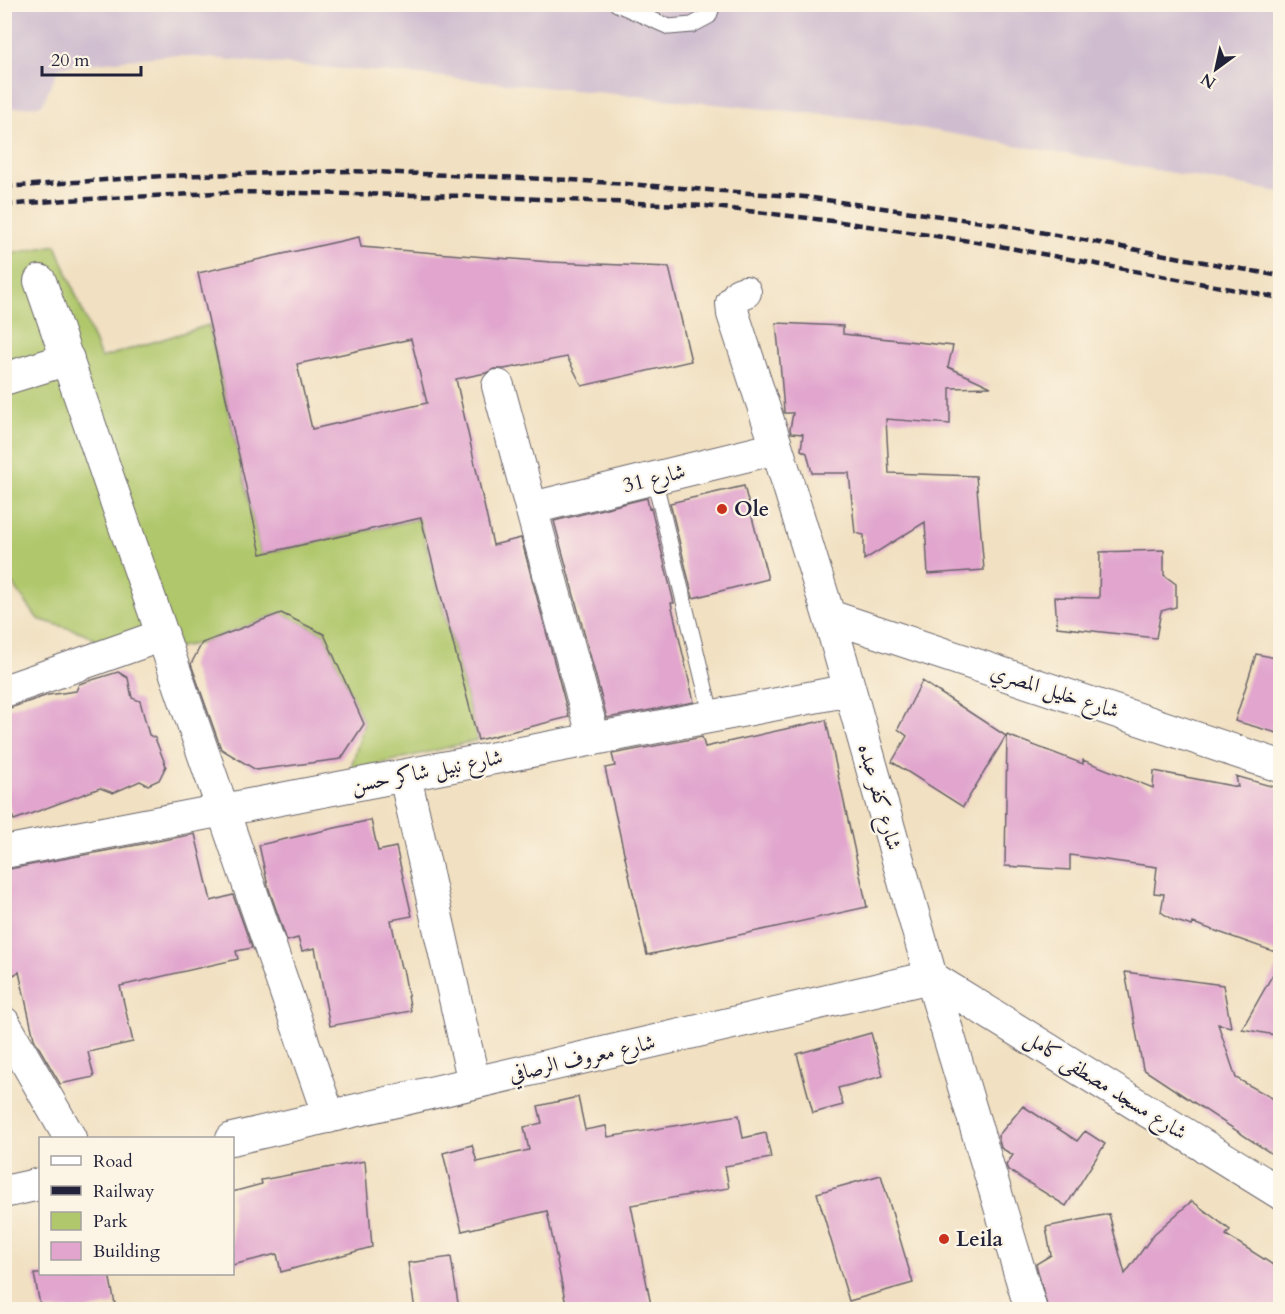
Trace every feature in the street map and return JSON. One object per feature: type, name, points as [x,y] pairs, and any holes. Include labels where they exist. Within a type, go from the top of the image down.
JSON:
[{"type":"street","points":[[40,281],[329,1117]]},
{"type":"street","name":"شارع كفر عبده","points":[[745,292],[732,303],[733,315],[829,616],[1023,1308]]},
{"type":"street","points":[[4,379],[68,359]]},
{"type":"street","points":[[498,386],[594,739]]},
{"type":"street","name":"شارع 31","points":[[532,508],[777,448]]},
{"type":"street","name":"شارع خليل المصري","points":[[829,616],[1281,766]]},
{"type":"street","points":[[4,691],[163,635]]},
{"type":"street","name":"شارع نبيل شاكر حسن","points":[[4,852],[850,690]]},
{"type":"street","points":[[405,776],[474,1083]]},
{"type":"street","name":"شارع معروف الرصافي","points":[[234,1139],[931,977]]},
{"type":"street","name":"شارع مسجد مصطفى كامل","points":[[931,977],[1281,1193]]},
{"type":"street","points":[[4,1023],[69,1137]]},
{"type":"street","points":[[4,1192],[39,1184]]},
{"type":"lane","points":[[617,4],[669,27],[693,25],[709,16],[714,4]]},
{"type":"lane","points":[[654,478],[712,717]]},
{"type":"shaded area","points":[[4,5],[1280,5],[1280,192],[868,119],[432,76],[171,55],[59,67],[42,105],[5,109]]},
{"type":"green space","points":[[56,245],[101,358],[209,325],[261,554],[419,519],[478,740],[350,771],[364,724],[324,634],[281,613],[202,643],[122,657],[84,633],[38,619],[5,574],[4,255]]},
{"type":"building","points":[[359,237],[361,247],[550,262],[669,267],[691,361],[582,386],[567,357],[494,369],[486,373],[456,379],[493,545],[521,538],[569,717],[478,740],[421,518],[261,554],[198,273]],"holes":[[[411,339],[427,403],[312,429],[297,364]]]},
{"type":"building","points":[[776,323],[843,326],[843,334],[953,346],[948,367],[991,387],[950,388],[950,424],[886,419],[889,473],[976,476],[984,570],[928,574],[925,522],[864,560],[864,535],[855,533],[849,473],[812,473],[807,453],[801,450],[803,434],[791,433],[793,413],[784,413]]},
{"type":"building","points":[[744,486],[768,579],[693,598],[670,503]]},
{"type":"building","points":[[647,498],[674,603],[671,603],[694,702],[607,718],[554,521]]},
{"type":"building","points":[[1164,550],[1164,575],[1176,584],[1176,607],[1161,611],[1156,638],[1057,627],[1055,597],[1099,598],[1100,552]]},
{"type":"building","points":[[281,613],[324,634],[364,724],[341,759],[256,770],[221,749],[191,664],[202,643]]},
{"type":"building","points":[[1256,654],[1281,659],[1281,734],[1235,721]]},
{"type":"building","points":[[118,672],[128,678],[132,698],[140,701],[149,735],[155,738],[166,766],[159,780],[148,785],[140,781],[113,793],[100,788],[14,820],[4,793],[4,710],[48,695],[76,691],[79,684]]},
{"type":"building","points":[[922,681],[1006,736],[963,807],[892,762],[907,736],[898,729]]},
{"type":"building","points":[[826,720],[867,907],[647,955],[605,768],[615,766],[612,754],[702,737],[705,747]]},
{"type":"building","points":[[1007,735],[1083,764],[1083,760],[1153,788],[1154,771],[1238,787],[1236,776],[1281,789],[1281,954],[1193,923],[1192,926],[1173,920],[1161,912],[1164,894],[1154,893],[1157,867],[1070,855],[1070,870],[1005,866]]},
{"type":"building","points":[[371,820],[378,851],[396,847],[412,916],[391,920],[411,1011],[330,1026],[315,948],[302,951],[298,938],[287,941],[268,886],[259,845]]},
{"type":"building","points":[[195,834],[211,901],[233,895],[252,948],[236,951],[238,959],[120,986],[133,1042],[88,1052],[94,1077],[60,1084],[34,1039],[19,972],[4,980],[4,870]]},
{"type":"building","points":[[1281,960],[1281,1036],[1242,1029]]},
{"type":"building","points":[[1125,972],[1223,985],[1231,1027],[1218,1024],[1236,1078],[1281,1103],[1281,1160],[1143,1069]]},
{"type":"building","points":[[871,1033],[883,1076],[838,1088],[843,1105],[813,1113],[797,1054]]},
{"type":"building","points":[[578,1097],[585,1130],[606,1126],[608,1137],[739,1115],[743,1138],[766,1133],[771,1158],[725,1166],[729,1188],[631,1205],[652,1310],[567,1310],[547,1211],[462,1231],[443,1153],[472,1145],[477,1162],[529,1150],[524,1127],[542,1123],[538,1106]]},
{"type":"building","points":[[1023,1106],[1077,1141],[1085,1131],[1105,1144],[1066,1206],[1008,1170],[1006,1165],[1013,1155],[1001,1148],[998,1136]]},
{"type":"building","points":[[365,1161],[372,1247],[281,1272],[277,1254],[234,1265],[234,1191],[262,1184],[261,1180]]},
{"type":"building","points":[[881,1175],[913,1283],[849,1301],[817,1193]]},
{"type":"building","points":[[1192,1201],[1230,1230],[1226,1235],[1281,1270],[1281,1310],[1048,1310],[1036,1264],[1051,1255],[1046,1227],[1109,1214],[1125,1274],[1154,1234]]},
{"type":"building","points":[[451,1257],[459,1310],[415,1310],[408,1263]]},
{"type":"building","points":[[34,1274],[109,1275],[115,1304],[87,1310],[41,1310]]},
{"type":"railway","points":[[4,187],[163,176],[349,171],[571,180],[805,197],[996,224],[1280,276]]},
{"type":"railway","points":[[4,205],[237,192],[471,196],[706,206],[841,222],[983,243],[1280,298]]},
{"type":"place","name":"Ole","points":[[722,509]]},
{"type":"place","name":"Leila","points":[[944,1239]]}]
